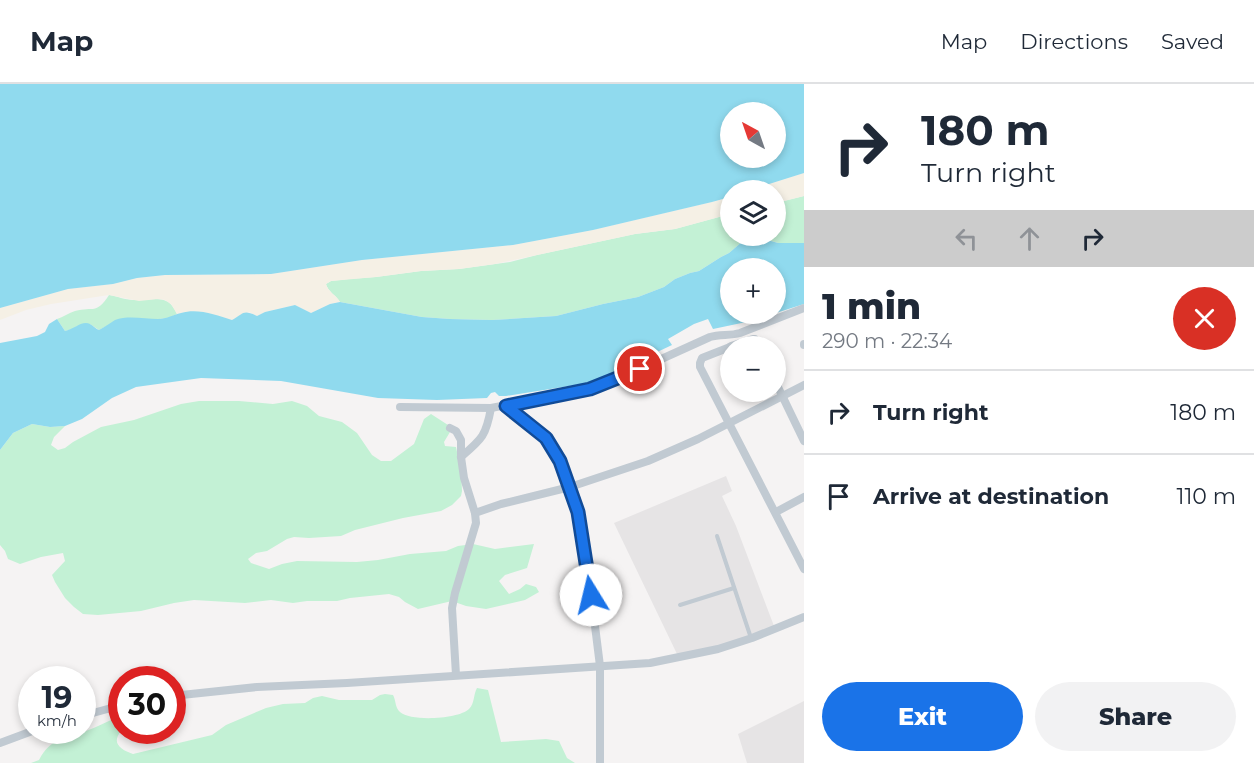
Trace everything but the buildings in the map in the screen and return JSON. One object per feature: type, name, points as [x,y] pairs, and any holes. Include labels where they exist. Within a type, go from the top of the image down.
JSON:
[{"type":"street","points":[[400,407],[491,408],[590,389],[604,385],[710,337],[740,333],[804,308]]},
{"type":"street","points":[[720,351],[702,358],[700,367],[728,423],[802,557],[804,569]]},
{"type":"street","points":[[786,395],[804,385]]},
{"type":"street","points":[[475,513],[501,504],[570,487],[648,461],[772,402]]},
{"type":"street","points":[[784,402],[804,441]]},
{"type":"street","points":[[506,406],[546,438],[560,461],[578,512],[600,666],[600,763]]},
{"type":"street","points":[[461,457],[486,432],[491,408]]},
{"type":"street","points":[[450,428],[456,431],[461,440],[464,478],[476,523],[452,608],[456,675]]},
{"type":"street","points":[[776,512],[804,497]]},
{"type":"street","points":[[186,695],[257,687],[650,663],[718,649],[804,617]]},
{"type":"street","points":[[0,743],[18,736]]},
{"type":"lane","points":[[717,536],[752,638]]},
{"type":"lane","points":[[680,605],[734,588]]},
{"type":"shaded area","points":[[726,476],[732,491],[722,496],[736,526],[774,626],[717,646],[677,654],[614,523]]},
{"type":"shaded area","points":[[804,701],[804,763],[747,763],[738,734]]},
{"type":"green space","points":[[804,196],[804,243],[786,243],[786,200]]},
{"type":"green space","points":[[720,217],[720,246],[737,246],[699,271],[675,279],[664,287],[638,297],[556,316],[492,320],[422,317],[340,302],[326,284],[331,281],[510,262],[635,234],[675,229]]},
{"type":"green space","points":[[109,295],[130,300],[164,300],[173,307],[177,314],[159,319],[120,319],[99,330],[90,324],[65,331],[57,319],[75,311],[98,308]]},
{"type":"green space","points":[[199,401],[273,404],[292,401],[307,406],[319,416],[342,422],[357,433],[372,455],[381,461],[391,461],[414,444],[424,419],[431,414],[448,425],[450,432],[444,442],[445,446],[456,447],[462,491],[461,496],[452,505],[441,511],[355,530],[341,536],[287,539],[267,551],[256,553],[248,559],[251,563],[269,569],[297,561],[378,560],[446,551],[458,546],[473,544],[495,549],[534,544],[527,568],[505,575],[499,581],[509,594],[526,584],[536,587],[539,592],[525,600],[486,609],[452,601],[418,609],[399,597],[389,594],[337,601],[293,603],[271,600],[245,603],[194,600],[141,611],[98,615],[83,614],[65,598],[55,582],[52,575],[65,561],[63,553],[20,564],[8,559],[0,545],[0,450],[13,433],[32,424],[50,427],[65,426],[54,437],[51,445],[58,450],[101,427]]},
{"type":"green space","points":[[477,688],[488,690],[501,742],[546,739],[559,741],[567,758],[575,763],[31,763],[39,760],[52,744],[96,744],[96,726],[108,721],[108,744],[118,744],[133,754],[175,744],[186,744],[186,741],[212,735],[226,725],[266,708],[283,704],[305,703],[322,696],[339,700],[372,700],[380,695],[393,695],[400,712],[414,717],[435,718],[456,715],[469,709]]},
{"type":"sand","points":[[804,173],[804,196],[786,200],[786,180],[782,180]]},
{"type":"sand","points":[[720,200],[720,217],[675,229],[635,234],[495,264],[331,281],[326,284],[327,287],[340,302],[311,313],[295,305],[257,316],[249,312],[232,320],[198,312],[177,314],[171,304],[165,300],[139,301],[109,295],[51,304],[0,320],[0,308],[68,289],[165,275],[271,274],[362,260],[513,245],[593,230]]},
{"type":"water","points":[[0,84],[804,84],[804,173],[782,180],[720,180],[720,200],[593,230],[513,245],[362,260],[271,274],[165,275],[68,289],[0,308]]},
{"type":"water","points":[[786,243],[804,243],[804,304],[786,310],[786,258],[720,258],[720,324],[737,324],[713,329],[708,319],[694,324],[668,339],[672,345],[594,382],[506,396],[499,396],[495,392],[487,398],[437,400],[378,398],[281,381],[201,378],[136,387],[112,398],[82,419],[65,426],[50,427],[32,424],[13,433],[0,450],[0,343],[37,336],[45,332],[49,324],[57,319],[65,331],[87,323],[99,330],[115,320],[125,318],[161,319],[194,311],[232,320],[243,313],[257,316],[295,305],[311,313],[340,302],[422,317],[450,319],[492,320],[556,316],[638,297],[664,287],[675,279],[699,271],[721,257],[737,246],[786,246]]},
{"type":"route","points":[[591,595],[578,512],[560,461],[546,438],[506,406],[590,389],[640,369]]}]
